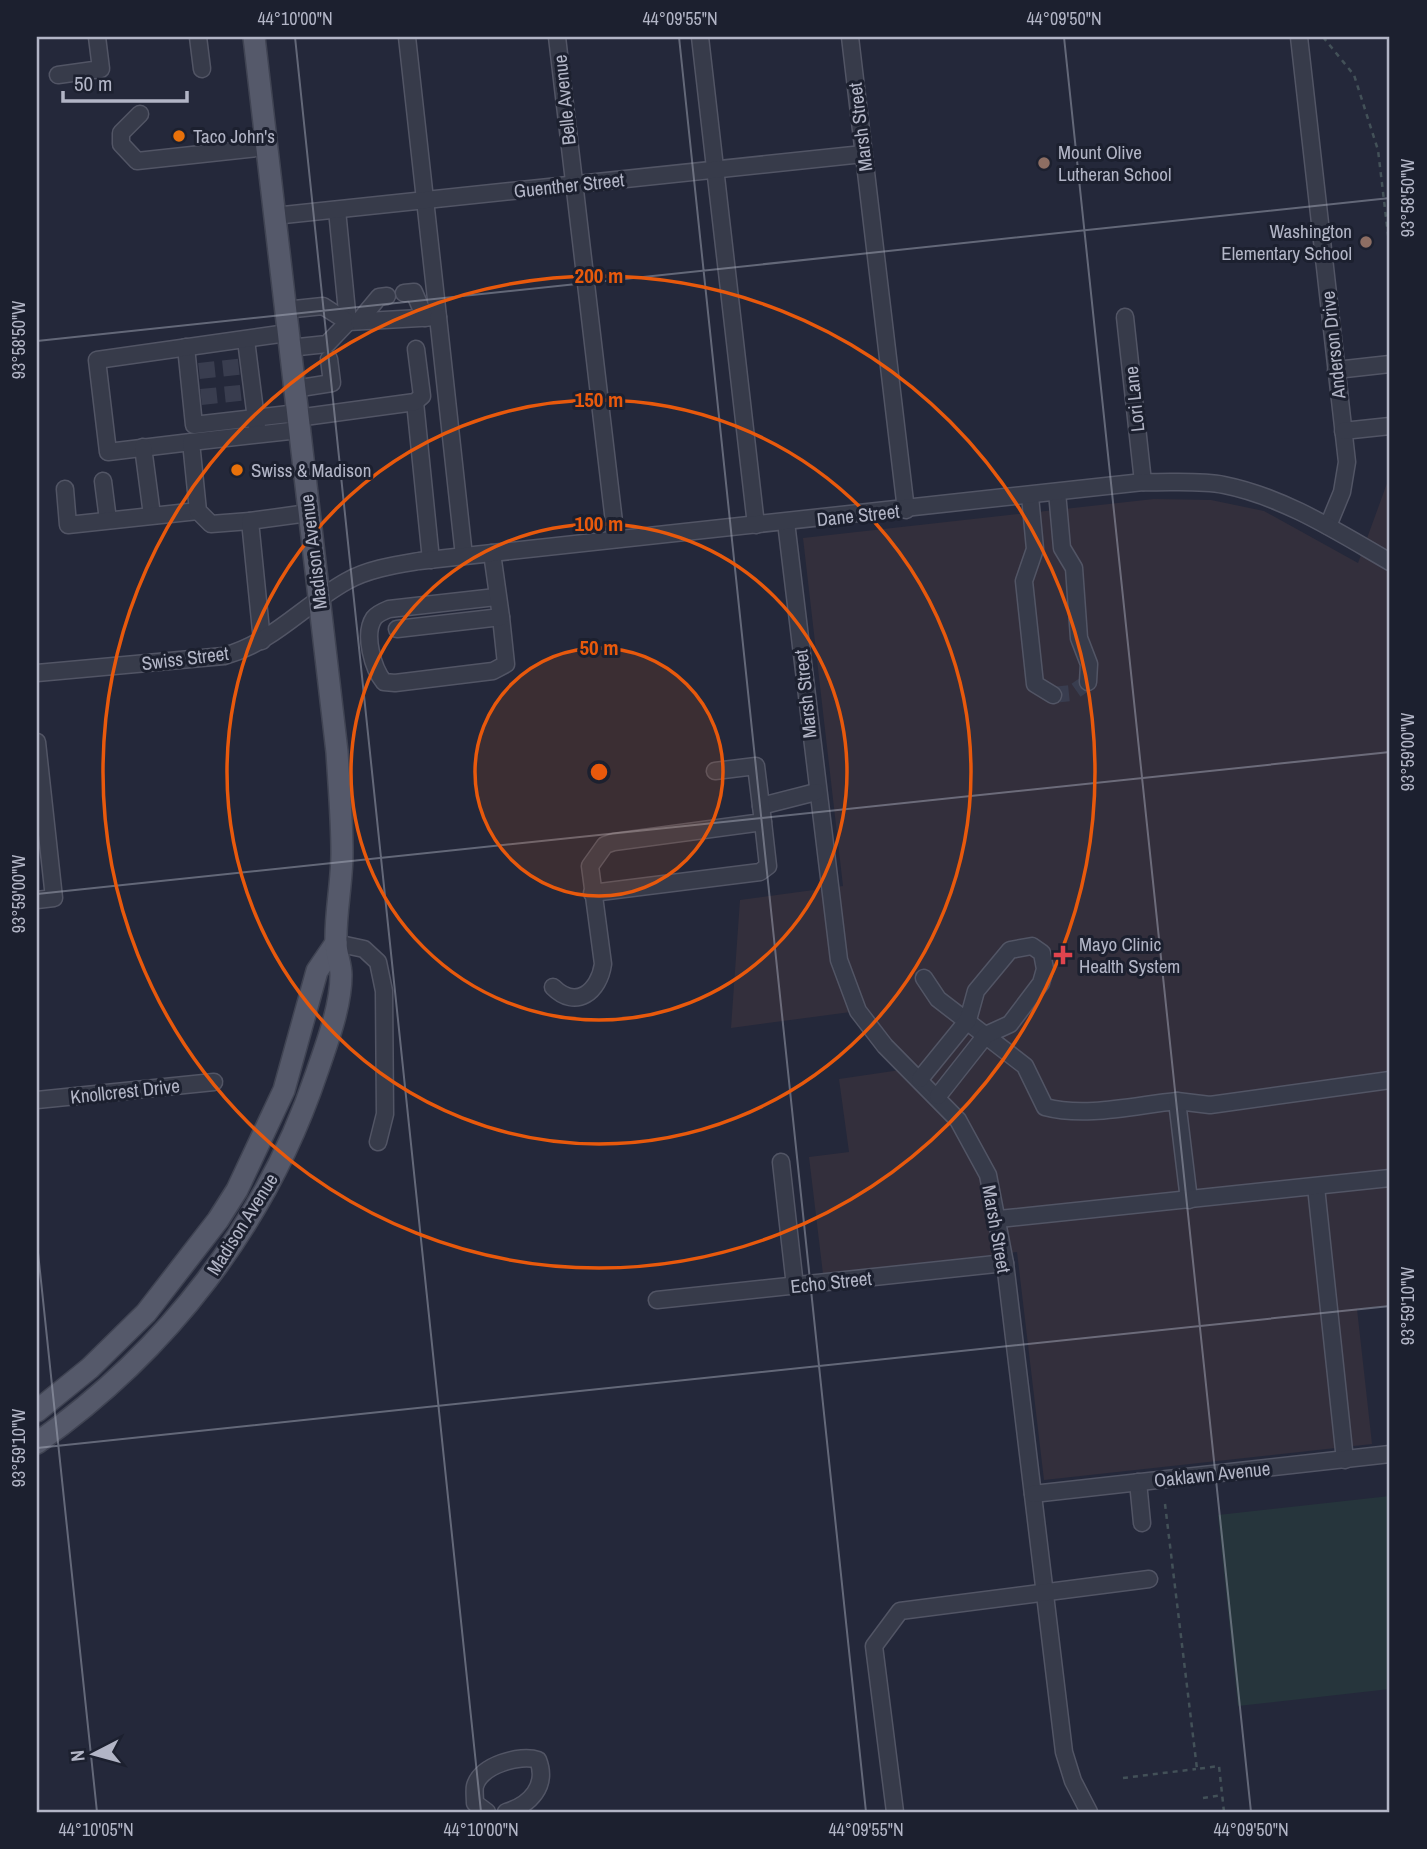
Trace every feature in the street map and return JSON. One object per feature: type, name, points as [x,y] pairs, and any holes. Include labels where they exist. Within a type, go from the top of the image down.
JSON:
[{"type":"main road","name":"Madison Avenue","points":[[37,1443],[107,1387],[165,1331],[214,1272],[260,1202],[294,1133],[322,1058],[341,975],[336,943],[341,864],[341,805],[254,37]]},
{"type":"main road","name":"Madison Avenue","points":[[37,1411],[90,1367],[146,1313],[218,1220],[237,1190],[280,1101],[297,1051],[317,971],[336,943]]},
{"type":"street","points":[[58,75],[101,69],[97,37]]},
{"type":"street","points":[[198,37],[202,69]]},
{"type":"street","points":[[407,37],[425,201],[432,317],[464,556]]},
{"type":"street","name":"Belle Avenue","points":[[558,37],[615,539]]},
{"type":"street","points":[[700,37],[756,525]]},
{"type":"street","name":"Marsh Street","points":[[855,37],[863,154],[906,510]]},
{"type":"street","name":"Anderson Drive","points":[[1299,37],[1347,462],[1342,492],[1328,526]]},
{"type":"street","points":[[140,114],[121,133],[121,144],[137,161],[266,147]]},
{"type":"street","name":"Guenther Street","points":[[274,216],[863,154]]},
{"type":"street","points":[[337,210],[353,322]]},
{"type":"street","points":[[404,293],[414,292],[432,317]]},
{"type":"street","points":[[387,296],[379,297],[327,344],[246,340],[97,360],[108,452],[191,442],[257,427],[415,402],[422,396],[416,349]]},
{"type":"street","points":[[285,310],[323,306],[353,322],[432,317]]},
{"type":"street","name":"Lori Lane","points":[[1125,317],[1143,482]]},
{"type":"street","points":[[246,340],[250,392],[257,427]]},
{"type":"street","points":[[187,347],[194,372],[194,425],[257,427]]},
{"type":"street","points":[[294,389],[332,383],[329,359]]},
{"type":"street","points":[[1336,370],[1390,364]]},
{"type":"street","points":[[415,402],[431,560]]},
{"type":"street","points":[[1343,431],[1390,426]]},
{"type":"street","points":[[191,442],[198,511],[211,524],[308,513]]},
{"type":"street","points":[[143,447],[152,515]]},
{"type":"street","points":[[103,481],[108,520]]},
{"type":"street","name":"Dane Street","points":[[318,601],[347,580],[384,567],[431,560],[1143,482],[1220,485],[1246,490],[1328,526],[1390,562]]},
{"type":"street","points":[[65,489],[68,524],[198,511]]},
{"type":"street","points":[[1057,492],[1062,548],[1074,568],[1079,638],[1089,664],[1088,682]]},
{"type":"street","points":[[1030,496],[1035,549],[1024,581],[1035,684],[1053,695]]},
{"type":"street","points":[[250,520],[262,642]]},
{"type":"street","name":"Marsh Street","points":[[786,522],[816,792],[839,960],[858,1011],[885,1046],[938,1096],[958,1120],[983,1165],[999,1219],[1064,1752],[1073,1781],[1089,1812]]},
{"type":"street","points":[[492,553],[506,664],[493,671],[396,682],[384,682],[374,671],[370,629],[374,618],[381,613],[389,609],[496,597]]},
{"type":"street","name":"Swiss Street","points":[[37,673],[224,656],[262,642],[318,601]]},
{"type":"street","points":[[397,629],[501,617]]},
{"type":"street","points":[[37,742],[54,898],[37,900]]},
{"type":"street","points":[[592,892],[760,872],[768,866],[756,766],[715,771]]},
{"type":"street","points":[[553,987],[568,999],[577,999],[588,995],[601,976],[603,964],[590,866],[605,845],[629,838],[762,814],[816,792]]},
{"type":"street","points":[[336,943],[364,949],[378,962],[384,991],[385,1114],[378,1142]]},
{"type":"street","points":[[920,1079],[967,1022],[976,991],[1010,950],[1032,946],[1042,953],[1045,969],[1041,983],[1010,1024],[986,1035],[938,1096]]},
{"type":"street","points":[[924,978],[937,999],[1025,1066],[1045,1107],[1060,1111],[1177,1101],[1210,1105],[1390,1080]]},
{"type":"street","name":"Knollcrest Drive","points":[[37,1100],[214,1082]]},
{"type":"street","points":[[1177,1101],[1189,1200]]},
{"type":"street","points":[[781,1162],[794,1286]]},
{"type":"street","points":[[999,1219],[1390,1178]]},
{"type":"street","points":[[1316,1187],[1345,1460]]},
{"type":"street","name":"Echo Street","points":[[657,1300],[1005,1263]]},
{"type":"street","name":"Oaklawn Avenue","points":[[1033,1494],[1390,1454]]},
{"type":"street","points":[[1138,1482],[1142,1523]]},
{"type":"street","points":[[895,1812],[874,1646],[900,1611],[1149,1579]]},
{"type":"street","points":[[487,1812],[475,1802],[475,1786],[486,1770],[527,1756],[538,1760],[543,1772],[540,1785],[525,1810],[506,1812]]},
{"type":"path","points":[[1323,37],[1354,75],[1374,137],[1390,251]]},
{"type":"path","points":[[1165,1504],[1196,1769]]},
{"type":"path","points":[[1123,1778],[1219,1766],[1224,1812]]},
{"type":"path","points":[[1203,1798],[1222,1795]]},
{"type":"shaded area","name":"Mayo Clinic Health System","points":[[1390,475],[1390,1305],[1357,1309],[1372,1444],[1044,1480],[1017,1252],[823,1274],[809,1157],[849,1152],[839,1079],[907,1069],[858,1011],[731,1028],[740,900],[843,886],[803,538],[1154,499],[1211,500],[1264,511],[1358,563]]},
{"type":"shaded area","points":[[1390,1496],[1390,1689],[1238,1706],[1218,1515]]},
{"type":"tunnel","points":[[199,371],[246,366]]},
{"type":"tunnel","points":[[201,397],[249,392]]},
{"type":"tunnel","points":[[1053,695],[1072,693],[1088,682]]},
{"type":"place","name":"Taco John's","points":[[179,136]]},
{"type":"place","name":"Mount Olive Lutheran School","points":[[1044,163]]},
{"type":"place","name":"Washington Elementary School","points":[[1366,242]]},
{"type":"place","name":"Swiss & Madison","points":[[237,470]]},
{"type":"place","name":"Mayo Clinic Health System","points":[[1063,955]]}]
